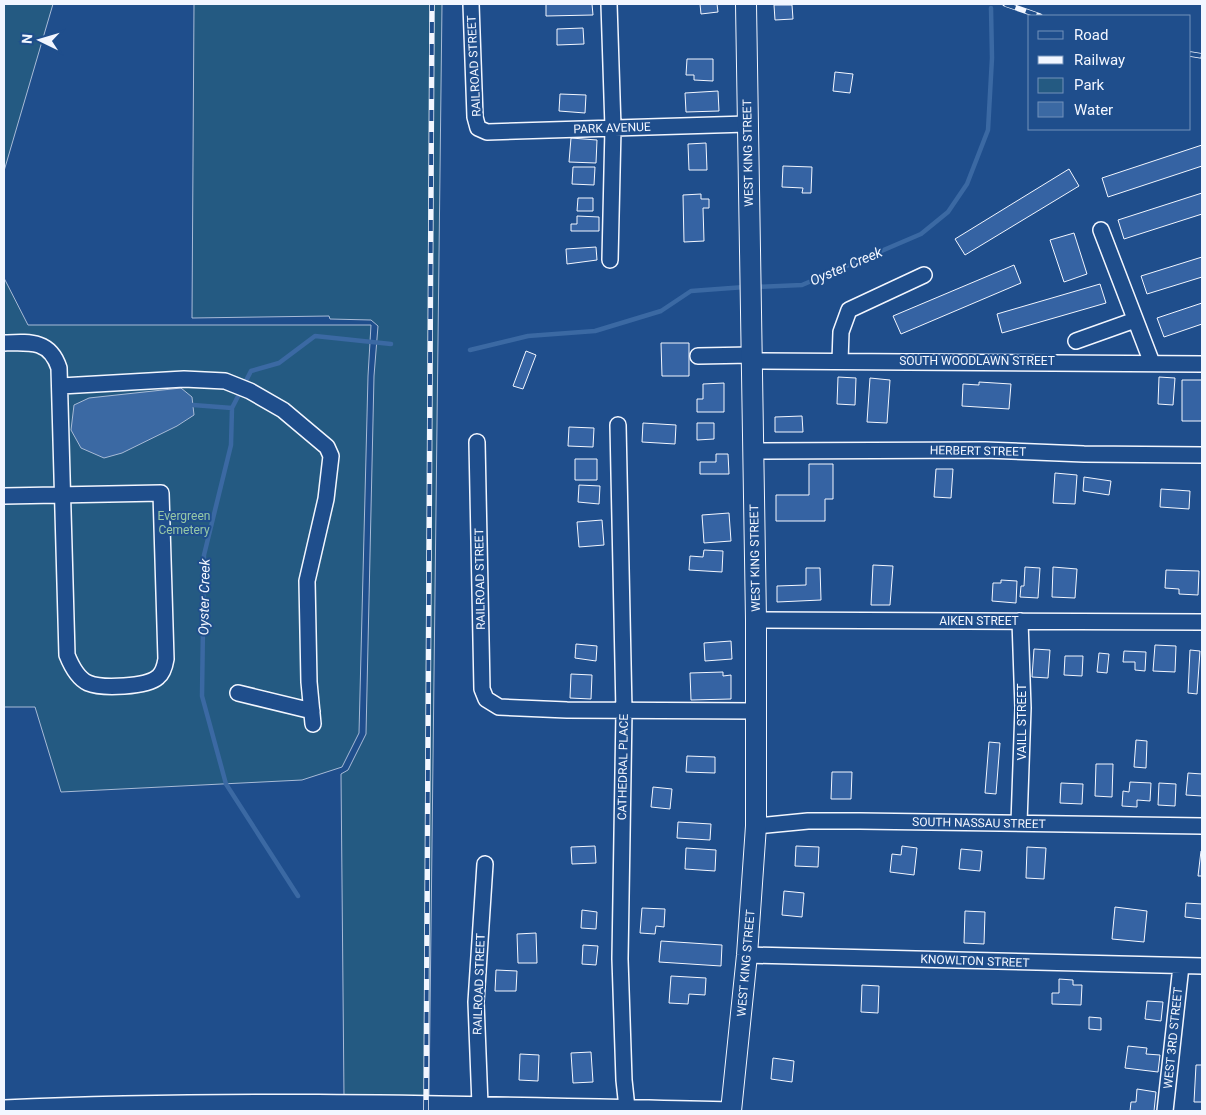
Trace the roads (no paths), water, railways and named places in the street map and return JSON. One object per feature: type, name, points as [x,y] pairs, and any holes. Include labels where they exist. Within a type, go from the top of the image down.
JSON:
[{"type":"main road","name":"WEST KING STREET","points":[[731,1111],[747,955],[756,826],[756,620],[746,4]]},
{"type":"street","name":"RAILROAD STREET","points":[[471,4],[475,118],[478,128]]},
{"type":"street","points":[[609,4],[613,128],[610,260]]},
{"type":"street","name":"PARK AVENUE","points":[[478,128],[487,132],[747,124]]},
{"type":"street","points":[[1101,230],[1152,363]]},
{"type":"street","points":[[840,361],[841,332],[849,310],[924,275]]},
{"type":"street","points":[[1076,341],[1136,320]]},
{"type":"street","points":[[4,343],[25,342],[49,349],[56,358],[59,368],[61,386],[64,495],[67,648],[71,665],[78,675],[88,683],[107,686],[149,682],[158,677],[166,660],[161,493],[64,495],[4,496]]},
{"type":"street","name":"SOUTH WOODLAWN STREET","points":[[698,356],[840,361],[1202,364]]},
{"type":"street","points":[[61,386],[184,379],[225,381],[244,388],[284,410],[318,438],[331,456],[326,499],[306,581],[309,682],[313,717],[238,694]]},
{"type":"street","name":"CATHEDRAL PLACE","points":[[618,425],[624,711],[620,959],[624,1080],[627,1108]]},
{"type":"street","name":"RAILROAD STREET","points":[[477,442],[482,690],[486,699],[499,707],[624,711]]},
{"type":"street","name":"HERBERT STREET","points":[[753,451],[985,450],[1084,454],[1202,454]]},
{"type":"street","name":"AIKEN STREET","points":[[756,620],[1202,622]]},
{"type":"street","name":"VAILL STREET","points":[[1019,823],[1023,708],[1020,621]]},
{"type":"street","points":[[624,711],[756,712]]},
{"type":"street","name":"SOUTH NASSAU STREET","points":[[756,826],[843,821],[1202,826]]},
{"type":"street","name":"RAILROAD STREET","points":[[480,1105],[476,1002],[485,864]]},
{"type":"street","name":"KNOWLTON STREET","points":[[747,955],[1202,966]]},
{"type":"street","name":"WEST 3RD STREET","points":[[1165,1111],[1181,966]]},
{"type":"street","points":[[4,1108],[480,1105],[731,1111]]},
{"type":"water","points":[[181,388],[192,397],[194,415],[177,426],[122,453],[104,458],[81,448],[71,430],[74,405],[89,398]]},
{"type":"waterway","name":"Oyster Creek","points":[[755,287],[802,285],[921,234],[948,212],[967,184],[988,130],[992,58],[991,8]]},
{"type":"waterway","name":"Oyster Creek","points":[[470,350],[528,336],[595,331],[661,311],[691,291],[745,287]]},
{"type":"waterway","name":"Oyster Creek","points":[[298,896],[226,784],[202,696],[204,555],[231,445],[232,408],[251,371],[279,363],[315,336],[391,344]]},
{"type":"waterway","points":[[193,405],[232,408]]},
{"type":"railway","points":[[426,1111],[432,4]]},
{"type":"railway","points":[[1005,4],[1037,15]]},
{"type":"railway","points":[[1191,54],[1202,56]]},
{"type":"park label","name":"Evergreen Cemetery","points":[[184,523]]}]
